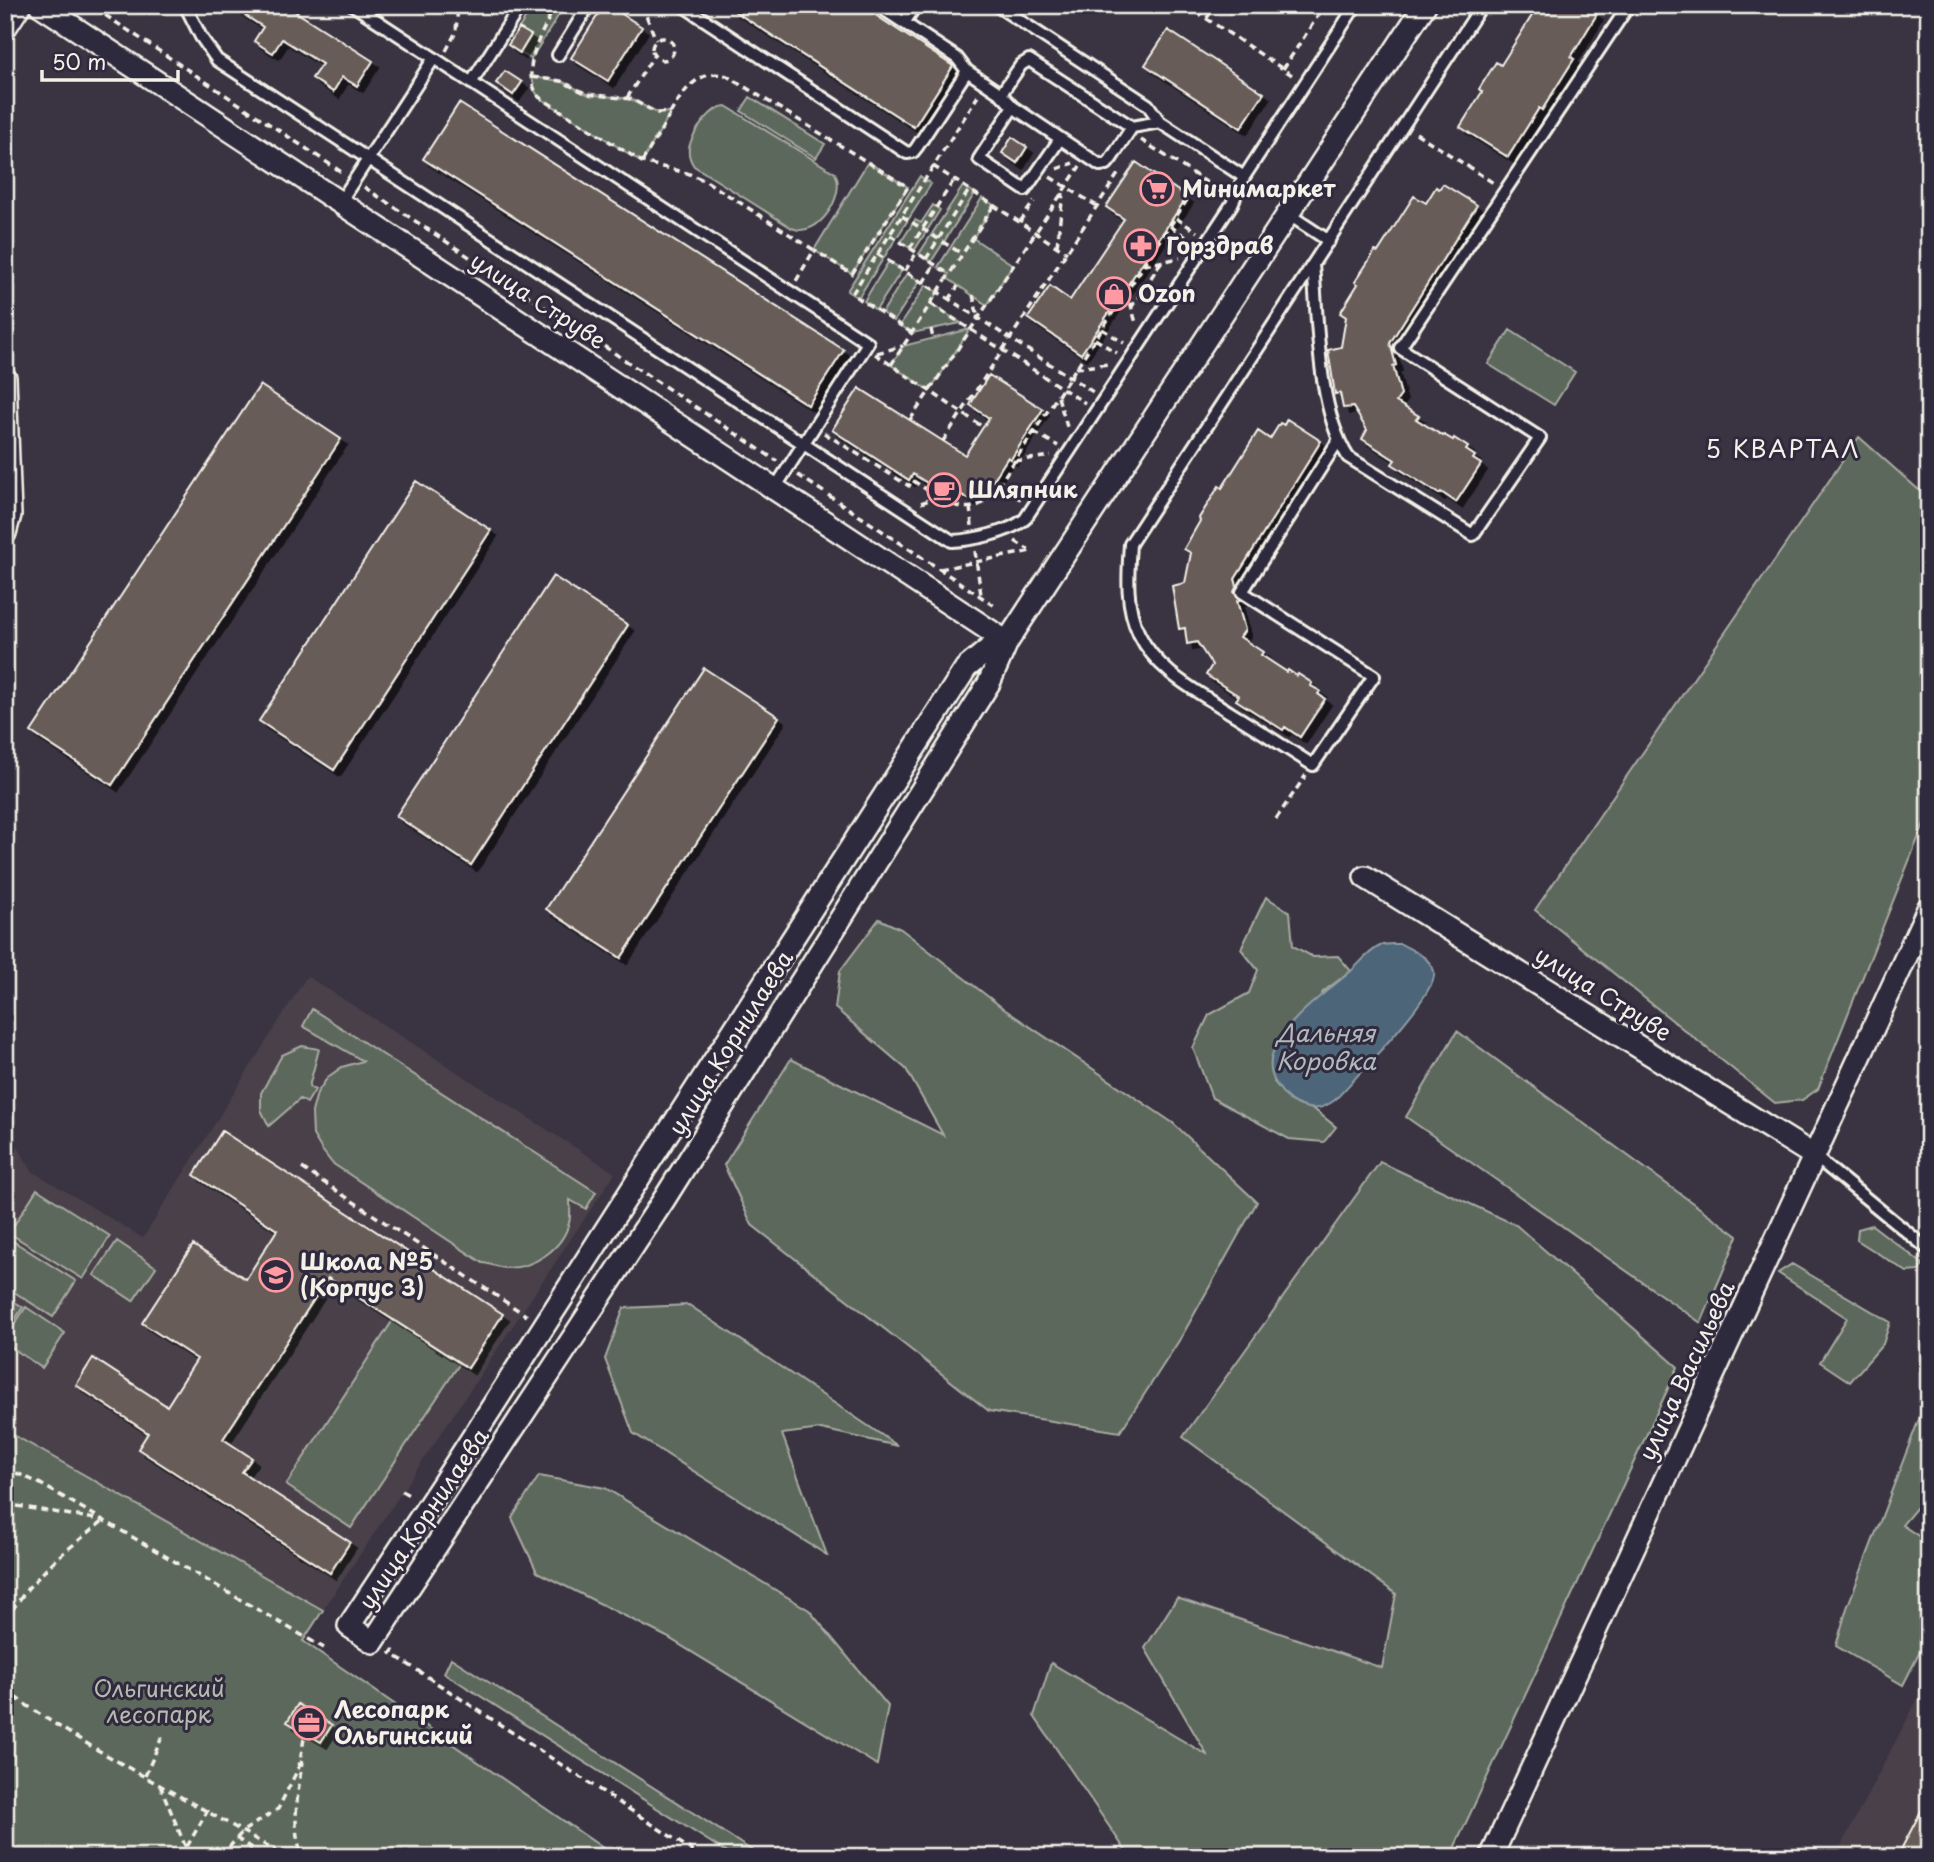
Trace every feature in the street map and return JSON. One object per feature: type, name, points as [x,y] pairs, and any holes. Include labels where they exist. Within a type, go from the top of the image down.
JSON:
[{"type":"street","points":[[5,28],[20,5]]},
{"type":"street","name":"улица Струве","points":[[40,5],[1007,642]]},
{"type":"street","name":"улица Корнилаева","points":[[1007,642],[989,649],[966,668],[349,1626],[373,1642],[663,1201],[989,683],[1007,642],[1425,5]]},
{"type":"street","points":[[5,378],[10,515],[5,533]]},
{"type":"street","name":"улица Струве","points":[[1365,877],[1813,1155]]},
{"type":"street","name":"улица Васильева","points":[[1491,1857],[1929,907]]},
{"type":"lane","points":[[184,5],[217,60],[952,541],[1016,527],[1025,519],[1203,248],[1244,177],[1356,5]]},
{"type":"lane","points":[[353,5],[868,343],[870,351],[814,426],[775,488]]},
{"type":"lane","points":[[471,83],[521,5]]},
{"type":"lane","points":[[558,55],[589,5]]},
{"type":"lane","points":[[682,5],[907,153],[913,152],[917,147],[967,71]]},
{"type":"lane","points":[[877,5],[957,58],[967,71],[1002,94],[1013,107],[1100,164],[1107,164],[1132,127],[1156,122]]},
{"type":"lane","points":[[904,23],[916,5]]},
{"type":"lane","points":[[996,5],[1148,105],[1156,122],[1244,177]]},
{"type":"lane","points":[[1338,441],[1242,592],[1374,676],[1313,765],[1173,676],[1153,656],[1138,633],[1130,603],[1127,575],[1130,544],[1482,5]]},
{"type":"lane","points":[[1313,264],[1320,350],[1331,422],[1338,441],[1348,457],[1473,535],[1540,438],[1400,348],[1629,5]]},
{"type":"lane","points":[[340,202],[436,60]]},
{"type":"lane","points":[[1002,94],[1021,65],[1030,61],[1132,127]]},
{"type":"lane","points":[[1013,107],[979,159],[1025,190],[1060,139]]},
{"type":"lane","points":[[1288,214],[1329,241]]},
{"type":"lane","points":[[1813,1155],[1929,1250]]},
{"type":"path","points":[[100,5],[102,13],[995,606]]},
{"type":"path","points":[[436,60],[456,32],[458,5]]},
{"type":"path","points":[[555,5],[531,59],[532,77],[539,97],[642,162],[697,176],[852,274],[908,187],[727,76],[712,74],[697,79],[684,90],[642,162]]},
{"type":"path","points":[[642,5],[656,40]]},
{"type":"path","points":[[1186,5],[1305,84]]},
{"type":"path","points":[[1206,19],[1218,5],[1230,12],[1234,5]]},
{"type":"path","points":[[1283,69],[1325,5]]},
{"type":"path","points":[[628,98],[654,55],[652,47],[656,40],[668,39],[674,45],[671,57],[663,60],[654,55]]},
{"type":"path","points":[[532,77],[561,80],[587,94],[628,98],[652,112],[671,112]]},
{"type":"path","points":[[912,333],[852,294],[986,84]]},
{"type":"path","points":[[1134,150],[1156,122]]},
{"type":"path","points":[[1404,125],[1505,191]]},
{"type":"path","points":[[1141,139],[1233,200]]},
{"type":"path","points":[[910,420],[970,329],[978,318],[1035,232],[1066,187],[1074,175],[1081,163],[1063,165],[1054,172],[1051,177],[1066,187],[1097,206]]},
{"type":"path","points":[[933,166],[1067,253]]},
{"type":"path","points":[[943,442],[1120,172]]},
{"type":"path","points":[[1102,176],[1112,183]]},
{"type":"path","points":[[814,426],[909,486],[912,480],[954,507],[965,508],[987,500],[1201,179]]},
{"type":"path","points":[[910,248],[954,180]]},
{"type":"path","points":[[926,258],[969,190]]},
{"type":"path","points":[[1057,246],[1063,191]]},
{"type":"path","points":[[1020,222],[1035,199]]},
{"type":"path","points":[[891,365],[994,205]]},
{"type":"path","points":[[902,216],[962,254]]},
{"type":"path","points":[[1175,218],[1203,248]]},
{"type":"path","points":[[1170,226],[1203,248]]},
{"type":"path","points":[[890,235],[949,274]]},
{"type":"path","points":[[1144,265],[1203,248]]},
{"type":"path","points":[[790,291],[814,250]]},
{"type":"path","points":[[905,271],[917,253]]},
{"type":"path","points":[[877,254],[1104,399]]},
{"type":"path","points":[[1131,308],[1162,261]]},
{"type":"path","points":[[923,283],[935,264]]},
{"type":"path","points":[[949,300],[958,286]]},
{"type":"path","points":[[1127,292],[1139,345]]},
{"type":"path","points":[[973,295],[978,318]]},
{"type":"path","points":[[931,304],[1096,411]]},
{"type":"path","points":[[931,329],[933,339]]},
{"type":"path","points":[[1102,329],[1139,345]]},
{"type":"path","points":[[1095,339],[1128,361]]},
{"type":"path","points":[[870,351],[903,346]]},
{"type":"path","points":[[870,351],[983,427]]},
{"type":"path","points":[[1076,368],[1128,361]]},
{"type":"path","points":[[1057,396],[1069,450]]},
{"type":"path","points":[[1034,432],[1069,450]]},
{"type":"path","points":[[1014,461],[1069,450]]},
{"type":"path","points":[[998,485],[1033,507]]},
{"type":"path","points":[[902,510],[938,497]]},
{"type":"path","points":[[940,569],[1031,551]]},
{"type":"path","points":[[1276,819],[1313,765]]},
{"type":"path","points":[[302,1168],[534,1321]]},
{"type":"path","points":[[5,1468],[39,1483],[324,1648]]},
{"type":"path","points":[[5,1504],[104,1520]]},
{"type":"path","points":[[5,1620],[35,1580],[57,1558],[104,1520]]},
{"type":"path","points":[[391,1653],[702,1857]]},
{"type":"path","points":[[5,1690],[50,1723],[208,1810],[285,1857]]},
{"type":"path","points":[[305,1733],[296,1835],[299,1850],[305,1857]]},
{"type":"path","points":[[145,1776],[162,1737]]},
{"type":"path","points":[[221,1857],[243,1831],[278,1809],[299,1767],[304,1748]]},
{"type":"path","points":[[159,1783],[186,1848]]},
{"type":"path","points":[[181,1857],[208,1810]]},
{"type":"path","points":[[236,1838],[265,1857]]},
{"type":"shaded area","name":"Школа №5 (Корпус 3)","points":[[307,976],[615,1173],[323,1610],[5,1430],[5,1125],[32,1171],[143,1238]]},
{"type":"shaded area","points":[[1929,1678],[1929,1857],[1835,1857],[1926,1683]]},
{"type":"green space","points":[[534,5],[565,5],[531,59],[520,53],[531,35],[519,28]]},
{"type":"green space","points":[[532,77],[561,81],[587,94],[631,99],[657,113],[671,112],[642,162],[539,97]]},
{"type":"green space","points":[[750,97],[825,144],[816,158],[741,111]]},
{"type":"green space","points":[[726,106],[835,173],[838,182],[834,203],[820,221],[802,230],[792,228],[694,166],[689,150],[695,133],[715,110]]},
{"type":"green space","points":[[868,162],[908,187],[852,274],[814,250]]},
{"type":"green space","points":[[920,176],[931,184],[858,298],[847,291]]},
{"type":"green space","points":[[963,186],[975,193],[931,262],[919,254]]},
{"type":"green space","points":[[982,198],[994,205],[973,238],[1013,265],[987,305],[947,278],[949,274],[938,267]]},
{"type":"green space","points":[[933,205],[940,210],[914,251],[901,242],[915,220],[921,223]]},
{"type":"green space","points":[[889,261],[902,270],[876,310],[864,301]]},
{"type":"green space","points":[[907,273],[920,281],[894,321],[882,313]]},
{"type":"green space","points":[[926,285],[938,292],[931,304],[961,323],[912,333],[900,325]]},
{"type":"green space","points":[[970,329],[930,391],[891,365],[903,346]]},
{"type":"green space","points":[[1510,330],[1575,372],[1554,405],[1488,364]]},
{"type":"green space","points":[[1859,437],[1929,499],[1929,811],[1818,1089],[1802,1100],[1775,1103],[1535,910]]},
{"type":"green space","points":[[1266,897],[1290,912],[1293,946],[1313,957],[1338,956],[1351,971],[1323,992],[1274,1082],[1290,1101],[1315,1110],[1336,1127],[1324,1142],[1289,1139],[1212,1098],[1193,1048],[1209,1015],[1249,993],[1258,970],[1241,949]]},
{"type":"green space","points":[[879,919],[901,929],[1004,1009],[1173,1123],[1257,1202],[1182,1336],[1120,1432],[989,1411],[752,1225],[724,1165],[791,1059],[943,1135],[906,1069],[835,1008],[840,971]]},
{"type":"green space","points":[[312,1009],[596,1192],[586,1209],[570,1200],[569,1223],[560,1242],[544,1256],[525,1265],[505,1268],[483,1263],[332,1163],[313,1135],[312,1112],[317,1093],[328,1077],[342,1067],[363,1061],[303,1026]]},
{"type":"green space","points":[[1457,1031],[1738,1236],[1701,1323],[1406,1117]]},
{"type":"green space","points":[[302,1046],[319,1049],[309,1087],[315,1090],[307,1103],[300,1099],[269,1126],[261,1110],[261,1093],[282,1055]]},
{"type":"green space","points":[[1380,1162],[1516,1225],[1678,1367],[1450,1857],[1130,1857],[1034,1716],[1051,1663],[1207,1755],[1145,1648],[1177,1598],[1382,1668],[1396,1594],[1183,1437]]},
{"type":"green space","points":[[37,1189],[110,1236],[83,1279],[9,1233]]},
{"type":"green space","points":[[1872,1225],[1923,1264],[1919,1271],[1907,1272],[1857,1240],[1858,1229]]},
{"type":"green space","points":[[5,1236],[76,1281],[53,1317],[5,1286]]},
{"type":"green space","points":[[117,1241],[156,1267],[133,1301],[94,1275]]},
{"type":"green space","points":[[1792,1264],[1890,1322],[1883,1344],[1850,1382],[1820,1362],[1847,1318],[1778,1273]]},
{"type":"green space","points":[[5,1296],[23,1307],[5,1335]]},
{"type":"green space","points":[[689,1305],[898,1446],[821,1429],[782,1434],[827,1555],[633,1433],[605,1359],[624,1308]]},
{"type":"green space","points":[[26,1307],[65,1333],[42,1368],[5,1343]]},
{"type":"green space","points":[[393,1320],[460,1363],[351,1528],[286,1485]]},
{"type":"green space","points":[[1927,1398],[1929,1493],[1902,1525],[1929,1543],[1929,1634],[1903,1685],[1836,1646],[1847,1608]]},
{"type":"green space","name":"Ольгинский лесопарк","points":[[5,1430],[323,1610],[303,1641],[616,1857],[5,1857]]},
{"type":"green space","points":[[539,1476],[605,1488],[809,1610],[888,1706],[877,1765],[667,1637],[537,1572],[512,1518]]},
{"type":"green space","points":[[451,1658],[762,1857],[734,1857],[444,1673]]},
{"type":"water","name":"Дальняя Коровка","points":[[1385,944],[1401,944],[1425,958],[1434,971],[1432,982],[1410,1016],[1335,1100],[1321,1108],[1312,1108],[1290,1100],[1277,1085],[1271,1069],[1273,1053],[1281,1037],[1293,1021],[1372,951]]},
{"type":"building","points":[[229,5],[285,5],[373,61],[357,86],[342,77],[333,92],[312,78],[322,64],[282,39],[273,53],[263,47],[254,41],[263,27]]},
{"type":"building","points":[[604,5],[642,27],[608,81],[571,58]]},
{"type":"building","points":[[725,5],[860,5],[953,66],[914,127]]},
{"type":"building","points":[[1552,5],[1583,5],[1597,14],[1571,57],[1574,59],[1508,157],[1460,127],[1482,92],[1479,89],[1496,62],[1501,65],[1538,6],[1548,13]]},
{"type":"building","points":[[519,28],[531,35],[520,53],[508,45]]},
{"type":"building","points":[[1168,30],[1264,93],[1241,128],[1145,65]]},
{"type":"building","points":[[505,71],[522,82],[513,95],[496,83]]},
{"type":"building","points":[[459,103],[844,350],[808,405],[423,159]]},
{"type":"building","points":[[1012,137],[1027,147],[1017,163],[1002,153]]},
{"type":"building","points":[[1136,162],[1187,197],[1081,354],[1028,318],[1050,286],[1070,300],[1124,219],[1106,207]]},
{"type":"building","points":[[1443,184],[1477,205],[1390,343],[1401,395],[1396,402],[1419,416],[1416,419],[1443,436],[1453,440],[1454,438],[1468,447],[1466,450],[1481,464],[1456,502],[1392,464],[1395,460],[1362,439],[1367,430],[1353,407],[1343,408],[1340,393],[1335,394],[1328,350],[1341,347],[1346,317],[1340,313],[1358,284],[1355,282],[1375,251],[1378,252],[1414,196],[1426,203],[1436,187],[1439,189]]},
{"type":"building","points":[[989,375],[1043,409],[1011,459],[1008,457],[987,490],[979,485],[970,500],[956,491],[951,498],[913,474],[909,480],[832,430],[859,388],[965,455],[989,418],[970,405]]},
{"type":"building","points":[[260,385],[341,439],[112,785],[31,732]]},
{"type":"building","points":[[1287,419],[1321,441],[1235,579],[1237,586],[1234,592],[1240,600],[1237,601],[1245,630],[1240,637],[1287,672],[1288,670],[1297,676],[1298,674],[1312,683],[1311,686],[1320,691],[1318,694],[1325,699],[1300,737],[1285,727],[1283,730],[1236,700],[1239,696],[1206,675],[1212,665],[1197,642],[1187,644],[1185,628],[1179,629],[1172,586],[1185,583],[1191,553],[1184,549],[1219,486],[1222,488],[1258,431],[1270,439],[1280,423],[1284,425]]},
{"type":"building","points":[[416,481],[491,530],[334,770],[259,721]]},
{"type":"building","points":[[553,576],[628,625],[471,865],[396,816]]},
{"type":"building","points":[[704,668],[779,717],[621,958],[546,909]]},
{"type":"building","points":[[222,1131],[503,1314],[468,1368],[328,1278],[223,1439],[252,1458],[242,1472],[350,1542],[330,1573],[138,1449],[148,1433],[76,1385],[93,1358],[167,1406],[197,1359],[142,1323],[193,1245],[246,1279],[277,1230],[194,1175]]},
{"type":"building","name":"Лесопарк Ольгинский","points":[[298,1704],[332,1725],[321,1742],[287,1722]]},
{"type":"building","points":[[1929,1796],[1929,1857],[1897,1857]]},
{"type":"place","name":"Минимаркет","points":[[1157,189]]},
{"type":"place","name":"Горздрав","points":[[1141,246]]},
{"type":"place","name":"Ozon","points":[[1114,294]]},
{"type":"place","name":"Шляпник","points":[[944,490]]},
{"type":"place","name":"Школа №5 (Корпус 3)","points":[[276,1275]]},
{"type":"place","name":"Лесопарк Ольгинский","points":[[309,1723]]},
{"type":"district","name":"5 КВАРТАЛ","points":[[1783,450]]}]
